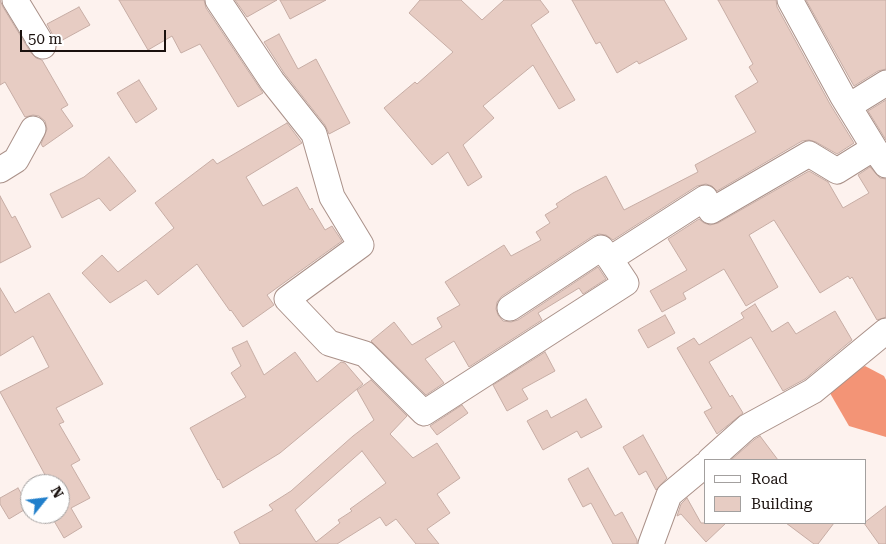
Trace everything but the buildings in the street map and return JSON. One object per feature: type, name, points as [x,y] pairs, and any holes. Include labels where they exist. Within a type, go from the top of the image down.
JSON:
[{"type":"street","points":[[14,0],[43,46]]},
{"type":"street","points":[[218,0],[272,81],[314,134],[332,197],[361,245],[287,299],[329,344],[365,354],[424,413],[626,283],[601,248],[510,308]]},
{"type":"street","points":[[610,259],[705,198],[711,211],[809,154],[837,171],[880,156],[849,106],[790,0]]},
{"type":"street","points":[[849,106],[886,83]]},
{"type":"street","points":[[0,170],[16,160],[33,129]]},
{"type":"street","points":[[711,459],[747,427],[813,391],[886,331]]},
{"type":"street","points":[[651,544],[670,495],[704,466]]},
{"type":"shaded area","points":[[865,366],[884,376],[886,380],[886,437],[849,426],[827,388]]}]
